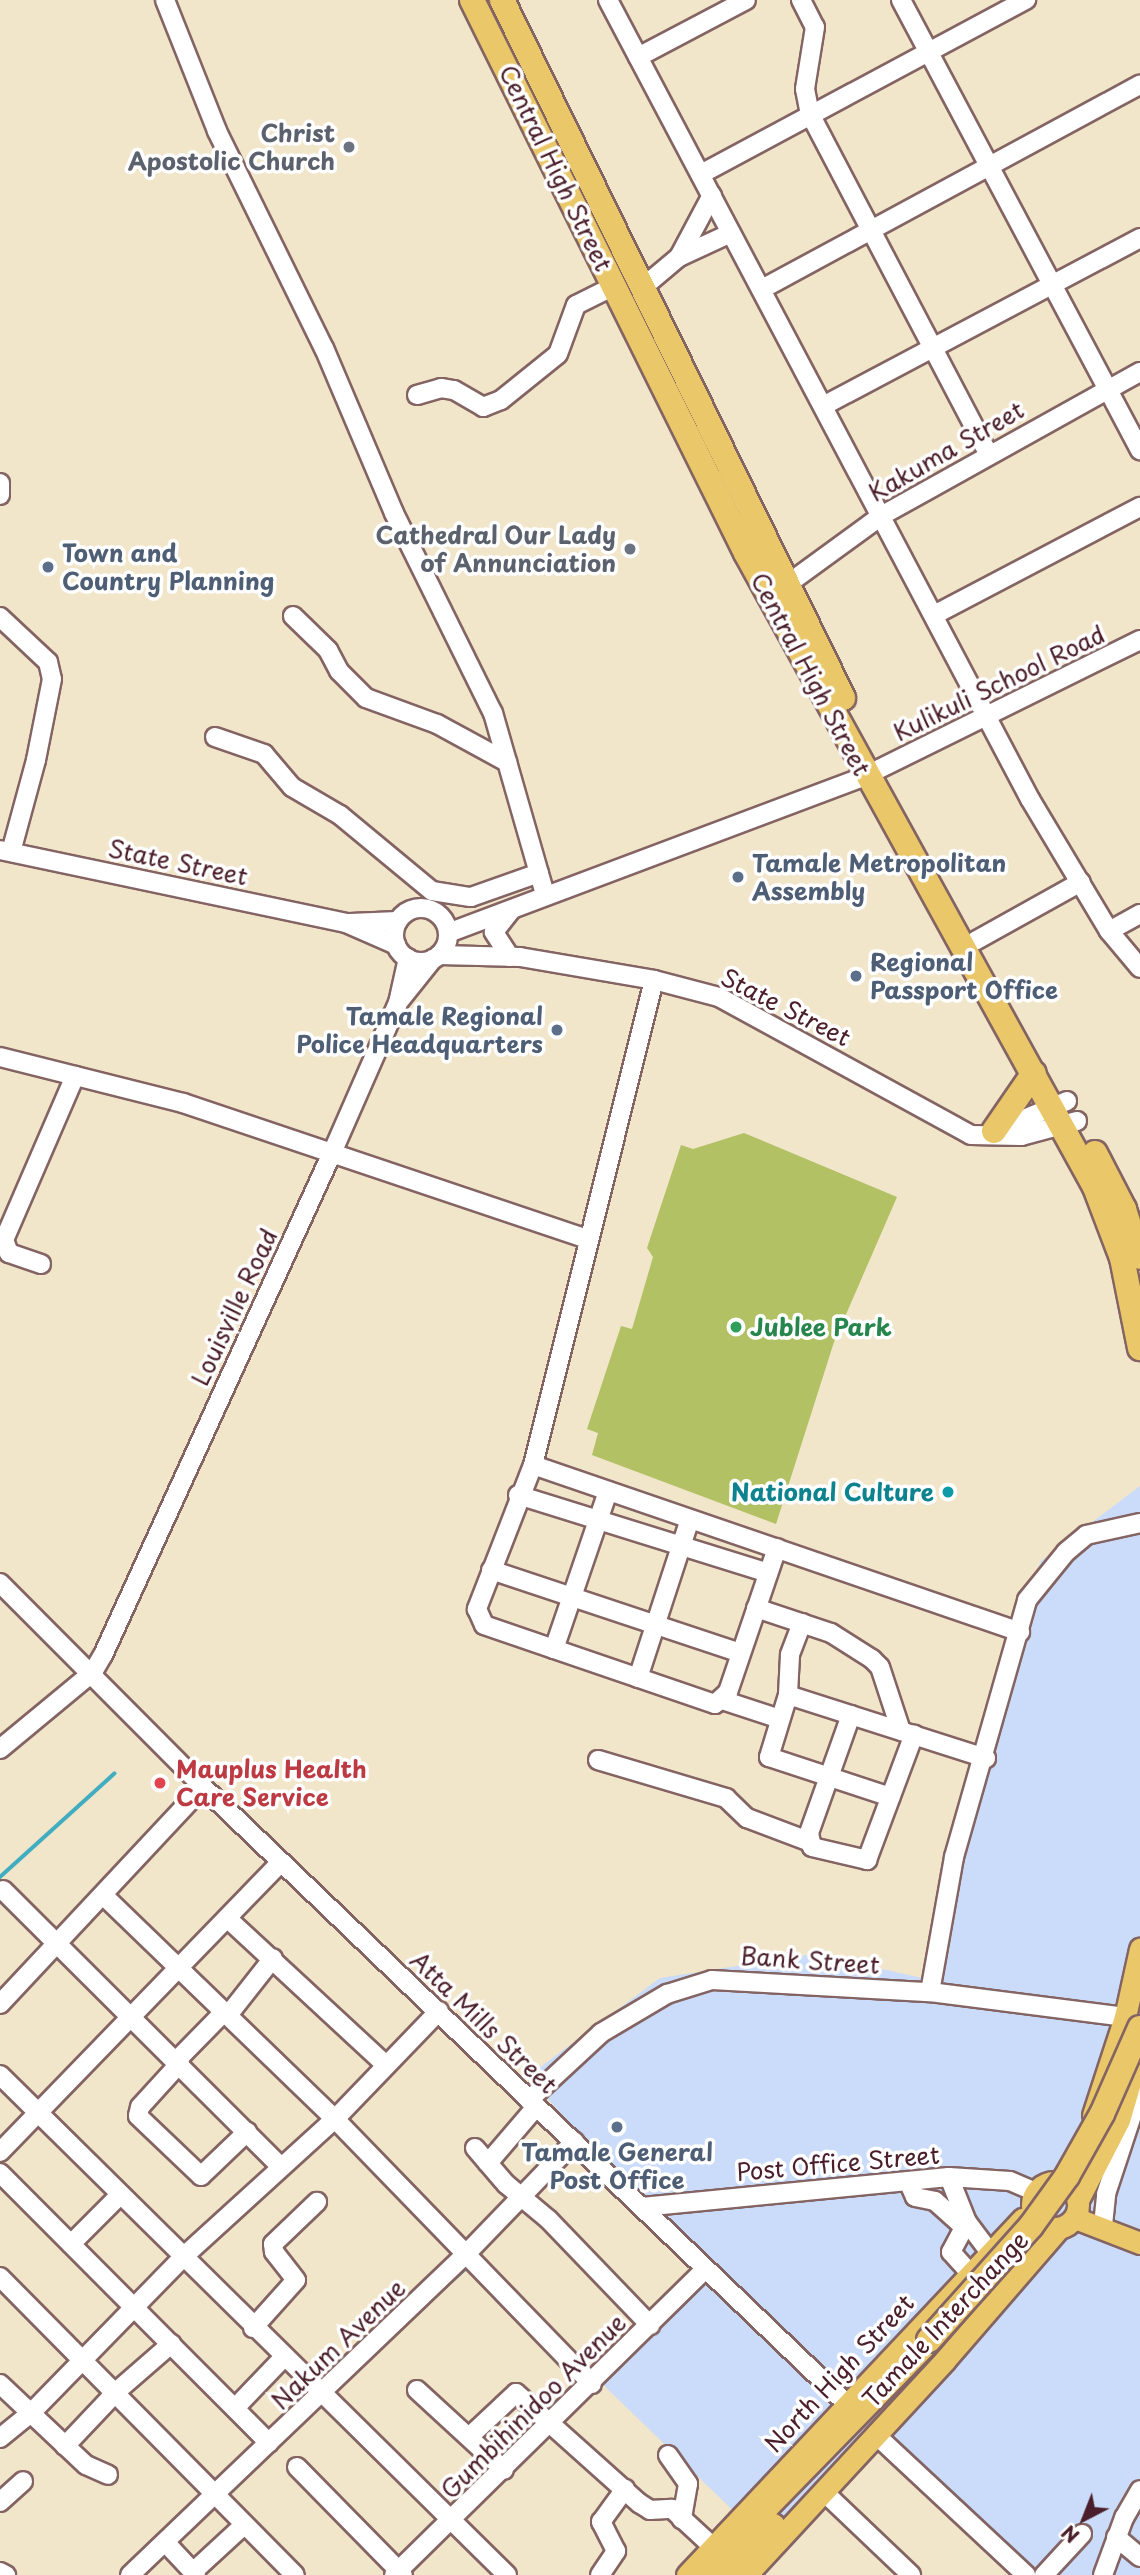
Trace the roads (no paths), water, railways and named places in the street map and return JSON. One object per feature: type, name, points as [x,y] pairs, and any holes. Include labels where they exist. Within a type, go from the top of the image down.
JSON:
[{"type":"highway","name":"Central High Street","points":[[472,0],[746,553],[872,772],[975,941],[1065,1114]]},
{"type":"highway","name":"Central High Street","points":[[502,0],[872,772],[1034,1073],[1112,1183],[1132,1250],[1140,1348]]},
{"type":"highway","points":[[540,134],[567,135]]},
{"type":"highway","points":[[988,1134],[1034,1073]]},
{"type":"highway","name":"Tamale Interchange","points":[[729,2575],[935,2345],[1068,2176],[1102,2114],[1132,2022]]},
{"type":"highway","name":"Tamale Interchange","points":[[700,2575],[935,2345],[1042,2235],[1083,2181],[1113,2129],[1140,2061]]},
{"type":"main road","points":[[1071,2215],[1070,2187],[1056,2182],[1088,2129],[1132,2022],[1140,1949]]},
{"type":"main road","points":[[746,2575],[877,2436],[1071,2215],[1119,2120],[1140,2048]]},
{"type":"main road","name":"North High Street","points":[[687,2575],[990,2252],[1034,2201],[1056,2182]]},
{"type":"main road","points":[[1034,2201],[1044,2225],[1071,2215],[1103,2225],[1140,2243]]},
{"type":"street","points":[[165,0],[217,131],[324,348],[394,513],[472,663],[493,712],[545,894]]},
{"type":"street","points":[[608,0],[1030,799],[1109,931],[1140,968]]},
{"type":"street","points":[[638,57],[746,0]]},
{"type":"street","points":[[801,0],[815,27],[805,89],[810,114],[934,345],[988,453]]},
{"type":"street","points":[[901,0],[992,165],[1140,450]]},
{"type":"street","points":[[701,174],[1026,0]]},
{"type":"street","points":[[762,289],[874,231],[1140,85]]},
{"type":"street","points":[[678,257],[712,195]]},
{"type":"street","points":[[642,288],[678,257],[731,233]]},
{"type":"street","points":[[823,406],[1140,238]]},
{"type":"street","points":[[417,395],[441,388],[454,390],[483,407],[501,400],[558,354],[576,305],[614,286]]},
{"type":"street","name":"Kakuma Street","points":[[785,586],[881,516],[988,453],[1140,372]]},
{"type":"street","points":[[0,483],[0,495]]},
{"type":"street","points":[[934,615],[1140,507]]},
{"type":"street","points":[[293,616],[328,650],[339,671],[366,698],[437,724],[507,762]]},
{"type":"street","points":[[0,617],[48,662],[52,679],[42,735],[6,851]]},
{"type":"street","name":"Kulikuli School Road","points":[[446,929],[872,772],[1140,640]]},
{"type":"street","points":[[215,737],[264,754],[292,787],[350,822],[432,891],[471,897],[539,873]]},
{"type":"street","name":"State Street","points":[[6,851],[346,923],[398,921]]},
{"type":"street","points":[[975,941],[1081,881]]},
{"type":"street","points":[[510,957],[494,932],[514,906]]},
{"type":"street","points":[[398,1003],[436,957],[446,929],[431,910],[416,908],[398,921],[402,952],[436,957]]},
{"type":"street","points":[[1109,931],[1140,914]]},
{"type":"street","name":"State Street","points":[[346,923],[402,952]]},
{"type":"street","name":"State Street","points":[[446,929],[510,957]]},
{"type":"street","name":"Louisville Road","points":[[93,1672],[332,1153],[398,1003],[402,952]]},
{"type":"street","name":"State Street","points":[[436,957],[510,957],[654,980],[746,1009],[960,1131],[988,1134]]},
{"type":"street","points":[[654,980],[533,1465],[518,1494],[477,1609],[479,1621],[715,1704],[722,1700],[741,1653],[777,1548]]},
{"type":"street","points":[[0,1057],[183,1102],[588,1239]]},
{"type":"street","points":[[41,1264],[9,1254],[4,1240],[75,1076]]},
{"type":"street","points":[[988,1134],[1065,1114]]},
{"type":"street","points":[[533,1465],[1020,1632]]},
{"type":"street","points":[[554,1649],[608,1491]]},
{"type":"street","points":[[518,1494],[768,1573]]},
{"type":"street","points":[[638,1678],[690,1519]]},
{"type":"street","points":[[930,1992],[954,1857],[986,1758],[1032,1592],[1075,1542],[1086,1535],[1140,1523]]},
{"type":"street","points":[[491,1570],[741,1653]]},
{"type":"street","name":"Atta Mills Street","points":[[0,1583],[93,1672],[281,1862],[846,2403]]},
{"type":"street","points":[[598,1760],[726,1798],[747,1818],[808,1841],[812,1847],[867,1860],[891,1797],[907,1733],[880,1667],[851,1644],[757,1608]]},
{"type":"street","points":[[802,1623],[790,1655],[788,1695],[769,1757],[891,1797]]},
{"type":"street","points":[[0,1749],[93,1672]]},
{"type":"street","points":[[788,1695],[986,1758]]},
{"type":"street","points":[[722,1700],[780,1719]]},
{"type":"street","points":[[808,1841],[851,1715]]},
{"type":"street","points":[[0,2004],[204,1787]]},
{"type":"street","points":[[0,2152],[281,1862]]},
{"type":"street","points":[[3,1890],[133,2015],[280,2166]]},
{"type":"street","points":[[103,1895],[335,2119],[592,2384]]},
{"type":"street","points":[[227,1918],[387,2065]]},
{"type":"street","points":[[247,2132],[201,2176],[138,2116],[140,2107],[178,2061],[227,2013],[272,1958]]},
{"type":"street","name":"Bank Street","points":[[488,2163],[533,2103],[601,2033],[696,1982],[733,1979],[930,1992],[1132,2022]]},
{"type":"street","points":[[0,2438],[31,2413],[83,2356],[182,2258],[280,2166],[335,2119],[439,2011]]},
{"type":"street","points":[[0,2075],[283,2358],[507,2575]]},
{"type":"street","points":[[1103,2225],[1106,2194],[1140,2091]]},
{"type":"street","name":"Nakum Avenue","points":[[130,2575],[466,2255],[574,2142]]},
{"type":"street","points":[[475,2148],[650,2325]]},
{"type":"street","points":[[0,2173],[269,2443]]},
{"type":"street","points":[[949,2177],[966,2224],[951,2252],[970,2273]]},
{"type":"street","name":"Post Office Street","points":[[642,2207],[949,2177],[1010,2181],[1034,2201]]},
{"type":"street","points":[[908,2181],[915,2197],[935,2201],[966,2224],[990,2252]]},
{"type":"street","points":[[71,2244],[120,2195]]},
{"type":"street","points":[[253,2328],[296,2280],[274,2252],[273,2244],[317,2202]]},
{"type":"street","name":"Gumbihinidoo Avenue","points":[[398,2574],[705,2269]]},
{"type":"street","points":[[0,2277],[83,2356],[214,2496],[295,2575]]},
{"type":"street","points":[[65,2446],[117,2391],[171,2344]]},
{"type":"street","points":[[234,2408],[283,2358]]},
{"type":"street","points":[[0,2384],[93,2472],[108,2475]]},
{"type":"street","points":[[417,2390],[504,2470]]},
{"type":"street","points":[[470,2436],[516,2393],[650,2510],[672,2509],[712,2546]]},
{"type":"street","points":[[877,2436],[1026,2575]]},
{"type":"street","points":[[667,2455],[688,2484],[682,2519]]},
{"type":"street","points":[[297,2467],[398,2574]]},
{"type":"street","points":[[0,2502],[23,2481]]},
{"type":"street","points":[[600,2575],[616,2550],[601,2522],[625,2489]]},
{"type":"street","points":[[1102,2575],[1116,2536],[1140,2490]]},
{"type":"street","points":[[825,2493],[898,2571]]},
{"type":"street","points":[[165,2542],[195,2573],[244,2525]]},
{"type":"street","points":[[1044,2575],[1082,2534]]},
{"type":"street","points":[[1116,2536],[1140,2557]]},
{"type":"street","points":[[0,2572],[6,2575]]},
{"type":"waterway","points":[[0,1877],[114,1774]]},
{"type":"waterway","points":[[424,2306],[464,2270]]},
{"type":"waterway","points":[[233,2489],[248,2474]]},
{"type":"waterway","points":[[198,2521],[216,2506]]},
{"type":"place","name":"Christ Apostolic Church","points":[[349,147]]},
{"type":"place","name":"Cathedral Our Lady of Annunciation","points":[[630,549]]},
{"type":"place","name":"Town and Country Planning","points":[[48,567]]},
{"type":"place","name":"Tamale Metropolitan Assembly","points":[[738,877]]},
{"type":"place","name":"Regional Passport Office","points":[[856,976]]},
{"type":"place","name":"Tamale Regional Police Headquarters","points":[[557,1030]]},
{"type":"place","name":"Jublee Park","points":[[736,1327]]},
{"type":"place","name":"National Culture","points":[[948,1492]]},
{"type":"place","name":"Mauplus Health Care Service","points":[[160,1783]]},
{"type":"place","name":"Tamale General Post Office","points":[[617,2127]]}]
